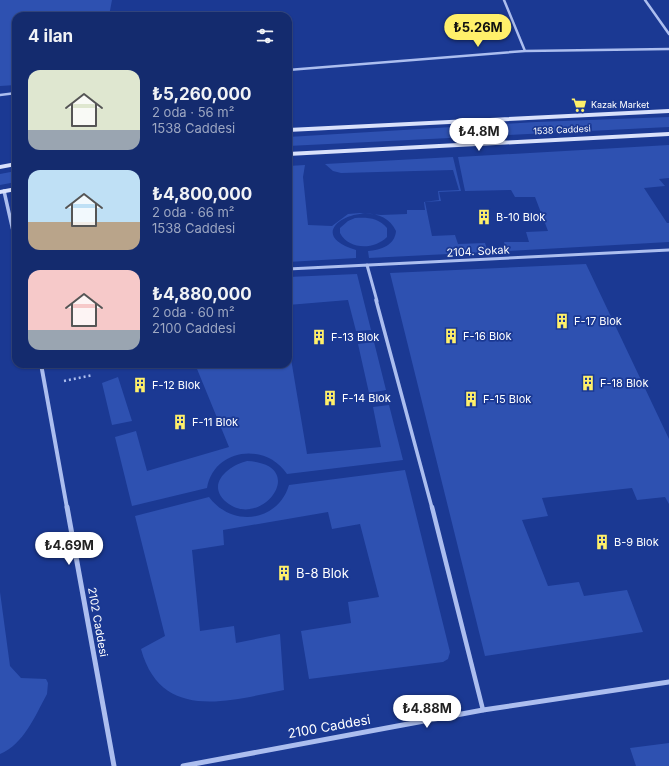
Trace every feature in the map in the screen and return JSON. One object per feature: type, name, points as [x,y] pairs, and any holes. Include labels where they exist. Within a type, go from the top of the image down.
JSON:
[{"type":"main road","name":"1538 Caddesi","points":[[292,130],[669,111]]},
{"type":"main road","name":"1538 Caddesi","points":[[292,154],[669,134]]},
{"type":"main road","points":[[0,167],[12,165]]},
{"type":"main road","points":[[2,192],[12,190]]},
{"type":"street","points":[[504,0],[525,52]]},
{"type":"street","points":[[645,0],[669,34]]},
{"type":"street","points":[[292,70],[525,52],[669,49]]},
{"type":"street","points":[[0,95],[12,94]]},
{"type":"street","points":[[2,192],[12,229]]},
{"type":"street","name":"2104. Sokak","points":[[292,269],[669,250]]},
{"type":"street","points":[[367,265],[418,453],[483,710]]},
{"type":"street","name":"2102 Caddesi","points":[[42,368],[114,766]]},
{"type":"street","name":"2100 Caddesi","points":[[183,766],[278,746],[483,710],[669,682]]},
{"type":"path","points":[[45,386],[93,375]]},
{"type":"shaded area","points":[[0,0],[112,0],[110,12],[12,12],[12,85],[0,86]]},
{"type":"shaded area","points":[[669,117],[669,127],[292,146],[292,137],[536,122]]},
{"type":"shaded area","points":[[669,145],[669,178],[659,179],[665,186],[644,188],[667,223],[669,223],[669,242],[507,251],[504,242],[529,242],[526,232],[548,231],[535,197],[515,197],[511,190],[465,191],[458,157]]},
{"type":"shaded area","points":[[453,157],[461,191],[439,192],[441,201],[425,202],[432,236],[455,235],[458,244],[485,243],[488,252],[369,258],[368,251],[386,246],[393,240],[396,231],[386,219],[374,214],[407,214],[407,210],[425,210],[424,202],[439,200],[438,191],[459,190],[453,170],[341,173],[333,171],[325,164]]},
{"type":"shaded area","points":[[305,165],[303,177],[308,225],[332,226],[348,214],[360,213],[370,214],[359,214],[345,218],[336,225],[333,233],[339,242],[356,250],[356,258],[292,262],[292,166]]},
{"type":"shaded area","points":[[12,172],[12,183],[0,185],[0,174]]},
{"type":"shaded area","points":[[355,218],[377,220],[387,228],[387,237],[382,241],[369,246],[349,243],[340,233],[340,228],[348,221]]},
{"type":"shaded area","points":[[586,264],[669,439],[669,504],[665,497],[637,500],[632,488],[542,498],[548,516],[522,520],[548,586],[579,582],[584,596],[627,590],[643,632],[485,656],[390,273]]},
{"type":"shaded area","points":[[357,274],[371,330],[356,331],[348,300],[292,305],[292,277]]},
{"type":"shaded area","points":[[374,342],[386,390],[369,393],[358,344]]},
{"type":"shaded area","points":[[292,365],[307,454],[381,447],[373,407],[389,405],[403,460],[287,474],[278,464],[267,457],[254,454],[242,454],[230,458],[220,464],[212,475],[207,488],[132,506],[115,437],[136,431],[147,471],[229,447],[197,368],[292,368]]},
{"type":"shaded area","points":[[118,377],[132,421],[112,425],[102,383]]},
{"type":"shaded area","points":[[247,461],[266,465],[276,473],[278,483],[274,494],[264,503],[252,509],[239,509],[225,501],[220,494],[218,488],[219,481],[222,476],[234,466]]},
{"type":"shaded area","points":[[405,470],[450,652],[448,659],[443,662],[309,679],[301,631],[351,623],[348,602],[379,597],[360,524],[332,529],[328,512],[223,530],[224,545],[192,550],[200,631],[234,626],[236,643],[280,634],[284,690],[219,701],[199,701],[180,697],[164,688],[151,672],[141,649],[165,636],[135,516],[209,497],[219,507],[230,513],[242,517],[254,516],[265,513],[275,507],[283,497],[289,485]]},
{"type":"shaded area","points":[[0,592],[10,666],[21,678],[46,679],[48,683],[47,694],[28,728],[16,744],[0,754]]},
{"type":"shaded area","points":[[669,743],[669,766],[636,766],[630,748]]},
{"type":"place","name":"Kazak Market","points":[[579,105]]},
{"type":"place","name":"B-10 Blok","points":[[484,217]]},
{"type":"place","name":"F-17 Blok","points":[[562,321]]},
{"type":"place","name":"F-16 Blok","points":[[451,336]]},
{"type":"place","name":"F-13 Blok","points":[[319,337]]},
{"type":"place","name":"F-18 Blok","points":[[588,383]]},
{"type":"place","name":"F-12 Blok","points":[[140,385]]},
{"type":"place","name":"F-14 Blok","points":[[330,398]]},
{"type":"place","name":"F-15 Blok","points":[[471,399]]},
{"type":"place","name":"F-11 Blok","points":[[180,422]]},
{"type":"place","name":"B-9 Blok","points":[[602,542]]},
{"type":"place","name":"B-8 Blok","points":[[284,573]]}]
